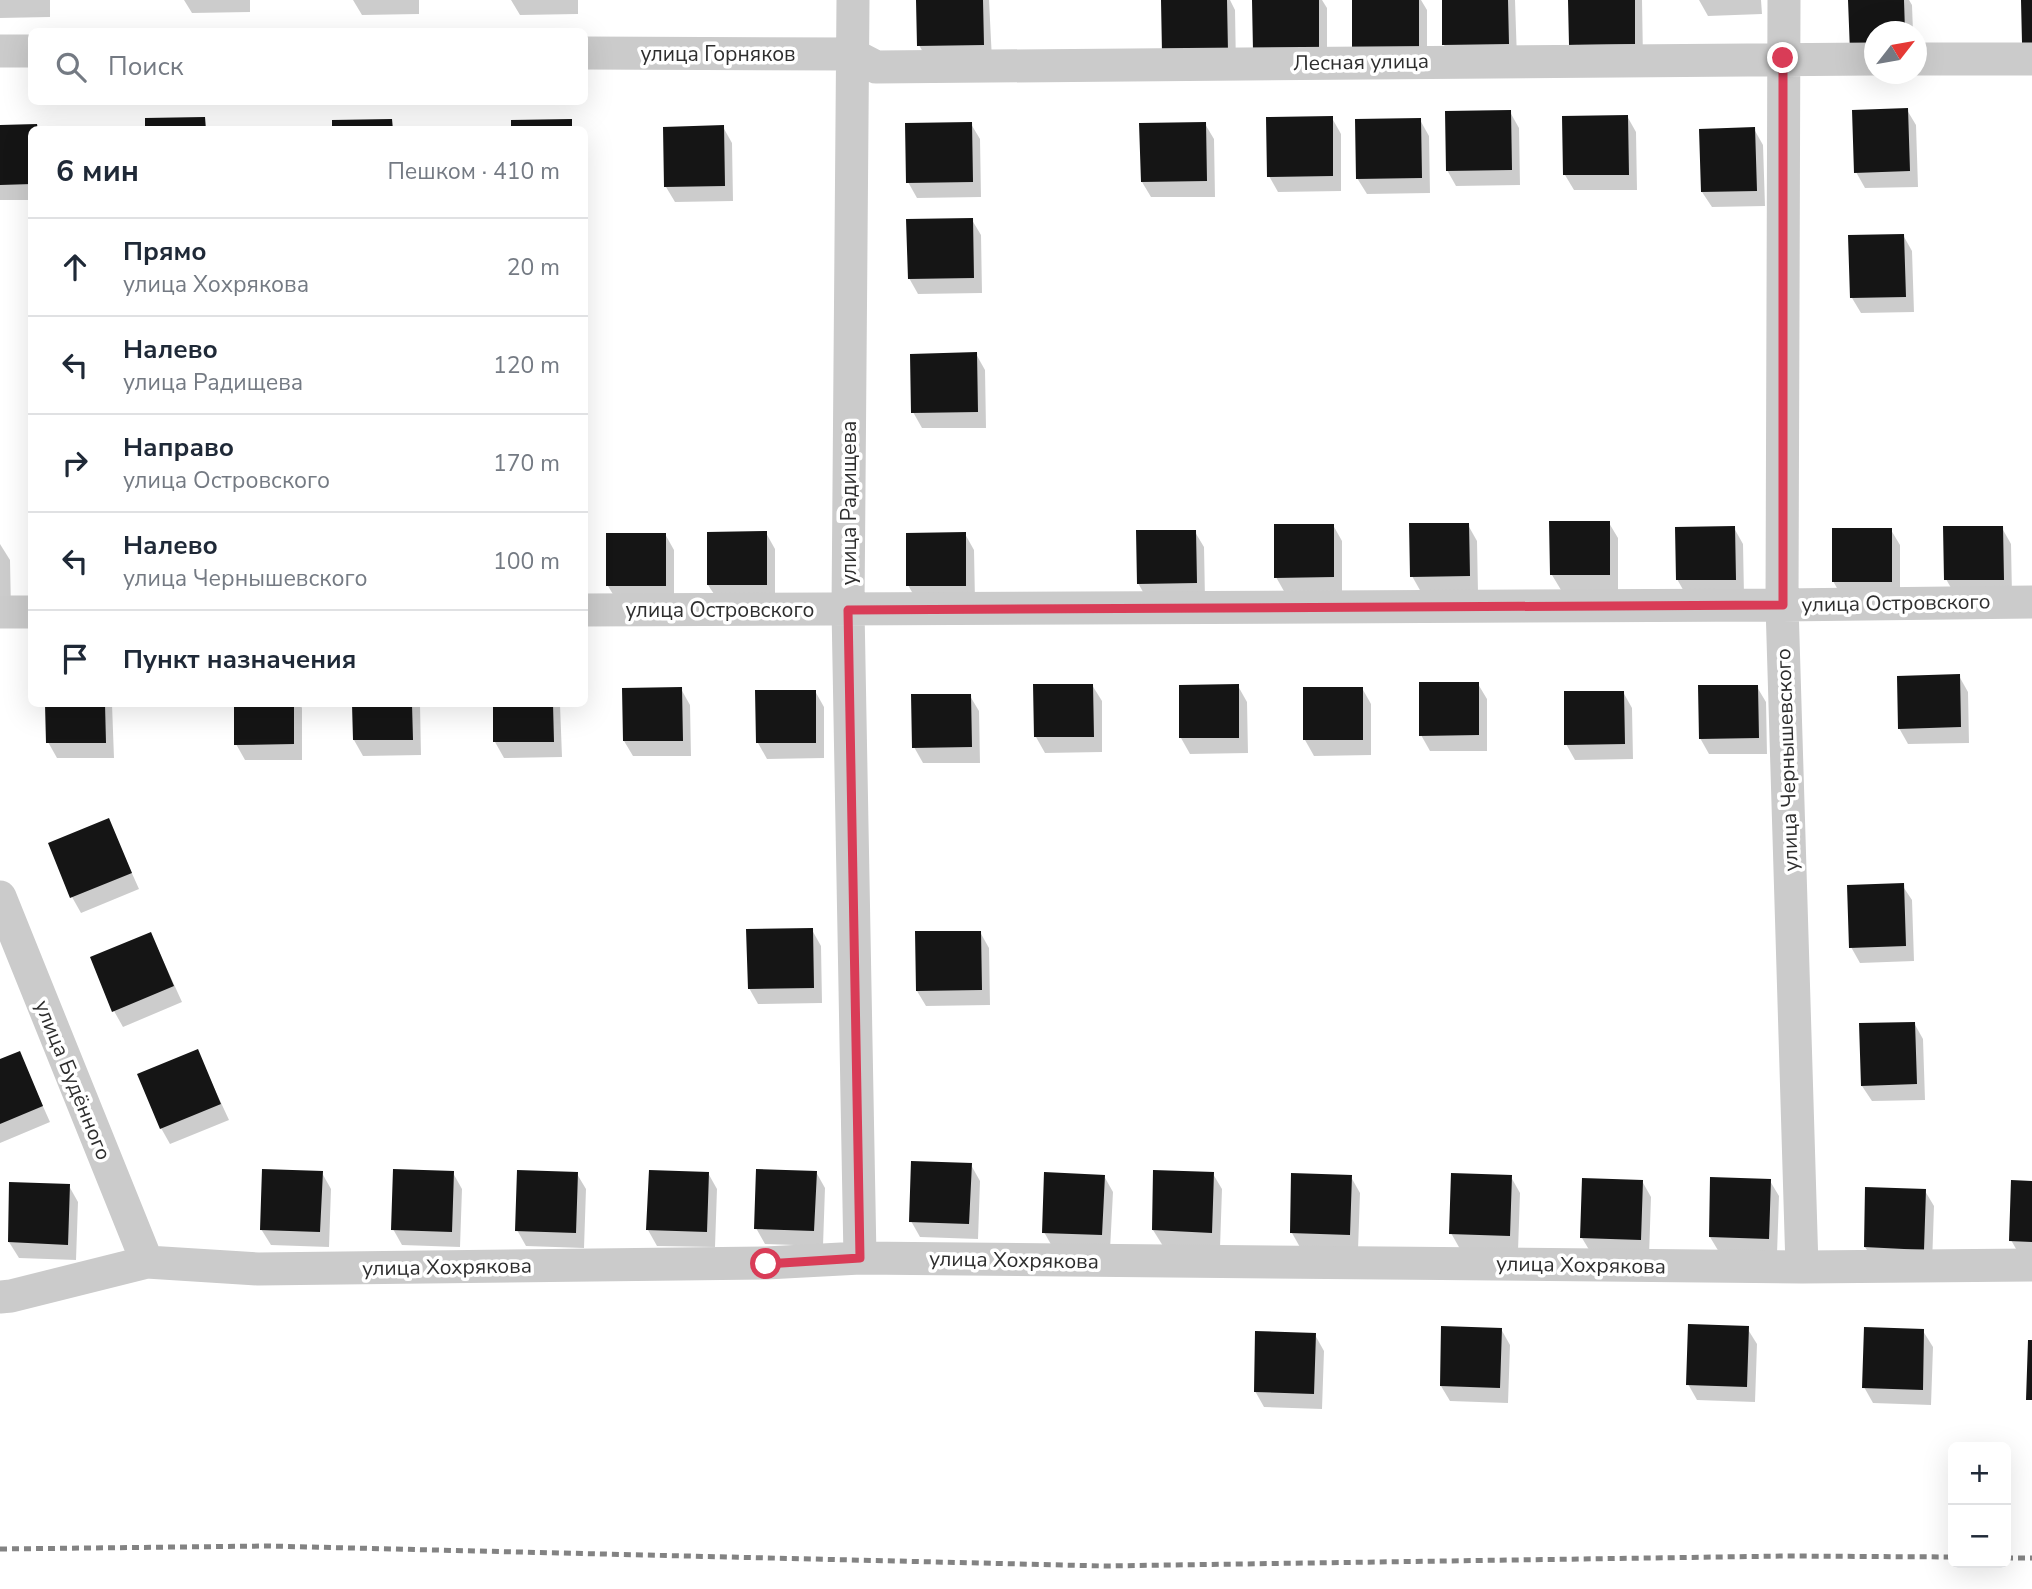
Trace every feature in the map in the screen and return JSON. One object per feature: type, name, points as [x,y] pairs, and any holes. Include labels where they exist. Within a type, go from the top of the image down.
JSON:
[{"type":"street","name":"улица Радищева","points":[[853,0],[848,610],[860,1258]]},
{"type":"street","name":"улица Чернышевского","points":[[1784,0],[1783,605],[1802,1267]]},
{"type":"street","points":[[0,51],[28,51]]},
{"type":"street","name":"улица Горняков","points":[[588,53],[851,54]]},
{"type":"street","name":"Лесная улица","points":[[851,54],[876,67],[1864,59]]},
{"type":"street","points":[[1927,59],[2032,59]]},
{"type":"street","name":"улица Островского","points":[[588,610],[1783,605],[2032,601]]},
{"type":"street","points":[[0,612],[28,612]]},
{"type":"street","name":"улица Будённого","points":[[0,897],[147,1262]]},
{"type":"street","name":"улица Хохрякова","points":[[0,1297],[147,1262],[258,1269],[766,1264],[860,1258],[1802,1267],[2032,1265]]},
{"type":"building","points":[[916,0],[983,0],[984,45],[917,46]]},
{"type":"building","points":[[1161,0],[1227,0],[1228,52],[1162,53]]},
{"type":"building","points":[[1252,0],[1319,0],[1319,50],[1253,51]]},
{"type":"building","points":[[1352,0],[1419,0],[1419,52],[1352,53]]},
{"type":"building","points":[[1442,0],[1508,0],[1509,44],[1442,45]]},
{"type":"building","points":[[1568,0],[1635,0],[1635,44],[1569,45]]},
{"type":"building","points":[[1848,0],[1904,0],[1905,21],[1864,21],[1864,51],[1850,52]]},
{"type":"building","points":[[2021,0],[2032,0],[2032,43],[2022,43]]},
{"type":"building","points":[[1908,108],[1910,171],[1854,173],[1852,110]]},
{"type":"building","points":[[1511,110],[1512,170],[1446,171],[1445,111]]},
{"type":"building","points":[[1628,115],[1629,175],[1563,175],[1562,116]]},
{"type":"building","points":[[1333,116],[1333,176],[1267,177],[1266,117]]},
{"type":"building","points":[[205,117],[206,126],[145,126],[145,118]]},
{"type":"building","points":[[1421,118],[1422,178],[1356,179],[1355,119]]},
{"type":"building","points":[[392,119],[393,126],[332,126],[332,120]]},
{"type":"building","points":[[572,119],[572,126],[511,126],[511,120]]},
{"type":"building","points":[[972,122],[973,182],[906,183],[905,123]]},
{"type":"building","points":[[1206,122],[1207,181],[1141,182],[1139,123]]},
{"type":"building","points":[[37,124],[28,126],[28,184],[0,185],[0,125]]},
{"type":"building","points":[[724,125],[725,186],[664,187],[663,127]]},
{"type":"building","points":[[1755,127],[1757,191],[1701,192],[1699,129]]},
{"type":"building","points":[[973,218],[974,278],[908,279],[906,219]]},
{"type":"building","points":[[1904,234],[1906,297],[1850,298],[1848,235]]},
{"type":"building","points":[[977,352],[978,412],[911,413],[910,354]]},
{"type":"building","points":[[1549,521],[1610,521],[1610,575],[1550,575]]},
{"type":"building","points":[[1409,523],[1469,523],[1470,576],[1410,577]]},
{"type":"building","points":[[1274,524],[1334,524],[1334,577],[1274,578]]},
{"type":"building","points":[[1735,526],[1736,580],[1676,580],[1675,527]]},
{"type":"building","points":[[1943,526],[2003,526],[2004,580],[1944,580]]},
{"type":"building","points":[[1832,528],[1892,528],[1892,582],[1832,582]]},
{"type":"building","points":[[1136,530],[1196,530],[1197,583],[1137,584]]},
{"type":"building","points":[[767,531],[767,585],[707,585],[707,532]]},
{"type":"building","points":[[966,532],[966,586],[906,586],[906,533]]},
{"type":"building","points":[[606,533],[666,533],[666,586],[606,586]]},
{"type":"building","points":[[1960,674],[1961,727],[1898,729],[1897,676]]},
{"type":"building","points":[[1419,682],[1479,682],[1479,735],[1419,736]]},
{"type":"building","points":[[1033,684],[1093,684],[1094,737],[1034,737]]},
{"type":"building","points":[[1239,684],[1239,738],[1179,738],[1179,685]]},
{"type":"building","points":[[1698,685],[1758,685],[1759,738],[1699,739]]},
{"type":"building","points":[[682,687],[683,741],[623,741],[622,688]]},
{"type":"building","points":[[1303,687],[1363,687],[1363,740],[1303,740]]},
{"type":"building","points":[[755,690],[816,690],[816,743],[756,743]]},
{"type":"building","points":[[1564,691],[1624,691],[1625,744],[1564,745]]},
{"type":"building","points":[[911,694],[971,694],[972,747],[912,748]]},
{"type":"building","points":[[45,707],[105,707],[106,743],[46,743]]},
{"type":"building","points":[[234,707],[294,707],[294,744],[234,745]]},
{"type":"building","points":[[352,707],[412,707],[413,740],[353,740]]},
{"type":"building","points":[[493,707],[553,707],[554,742],[493,742]]},
{"type":"building","points":[[109,818],[132,873],[70,898],[48,843]]},
{"type":"building","points":[[1904,883],[1906,946],[1849,948],[1847,885]]},
{"type":"building","points":[[813,928],[814,988],[748,989],[746,929]]},
{"type":"building","points":[[915,931],[981,931],[982,990],[916,991]]},
{"type":"building","points":[[151,932],[174,986],[112,1012],[90,957]]},
{"type":"building","points":[[1915,1022],[1917,1084],[1861,1086],[1859,1023]]},
{"type":"building","points":[[198,1049],[221,1104],[160,1129],[137,1074]]},
{"type":"building","points":[[20,1051],[43,1106],[0,1124],[0,1059]]},
{"type":"building","points":[[911,1161],[972,1163],[969,1224],[909,1222]]},
{"type":"building","points":[[262,1169],[323,1171],[320,1232],[260,1230]]},
{"type":"building","points":[[393,1169],[454,1171],[452,1232],[391,1230]]},
{"type":"building","points":[[756,1169],[817,1171],[814,1231],[754,1229]]},
{"type":"building","points":[[517,1170],[578,1172],[576,1233],[515,1231]]},
{"type":"building","points":[[649,1170],[709,1172],[707,1232],[646,1230]]},
{"type":"building","points":[[1153,1170],[1214,1172],[1212,1233],[1152,1230]]},
{"type":"building","points":[[1044,1172],[1105,1175],[1102,1235],[1042,1233]]},
{"type":"building","points":[[1291,1173],[1352,1175],[1350,1235],[1290,1233]]},
{"type":"building","points":[[1451,1173],[1512,1175],[1510,1236],[1449,1234]]},
{"type":"building","points":[[1710,1177],[1771,1179],[1769,1239],[1709,1237]]},
{"type":"building","points":[[1582,1178],[1643,1180],[1641,1240],[1580,1238]]},
{"type":"building","points":[[2011,1180],[2032,1181],[2032,1242],[2009,1241]]},
{"type":"building","points":[[9,1182],[70,1184],[68,1245],[8,1242]]},
{"type":"building","points":[[1865,1187],[1926,1189],[1924,1250],[1864,1247]]},
{"type":"building","points":[[1688,1324],[1749,1326],[1747,1387],[1686,1385]]},
{"type":"building","points":[[1441,1326],[1502,1328],[1500,1388],[1440,1386]]},
{"type":"building","points":[[1864,1327],[1924,1329],[1923,1390],[1862,1388]]},
{"type":"building","points":[[1255,1331],[1316,1333],[1314,1394],[1254,1392]]},
{"type":"building","points":[[2028,1340],[2032,1340],[2032,1400],[2026,1400]]},
{"type":"railway","points":[[0,1549],[268,1546],[1104,1566],[1786,1556],[1948,1557]]},
{"type":"railway","points":[[2011,1558],[2032,1558]]},
{"type":"route","points":[[766,1264],[860,1258],[848,610],[1783,605],[1783,58]]}]
